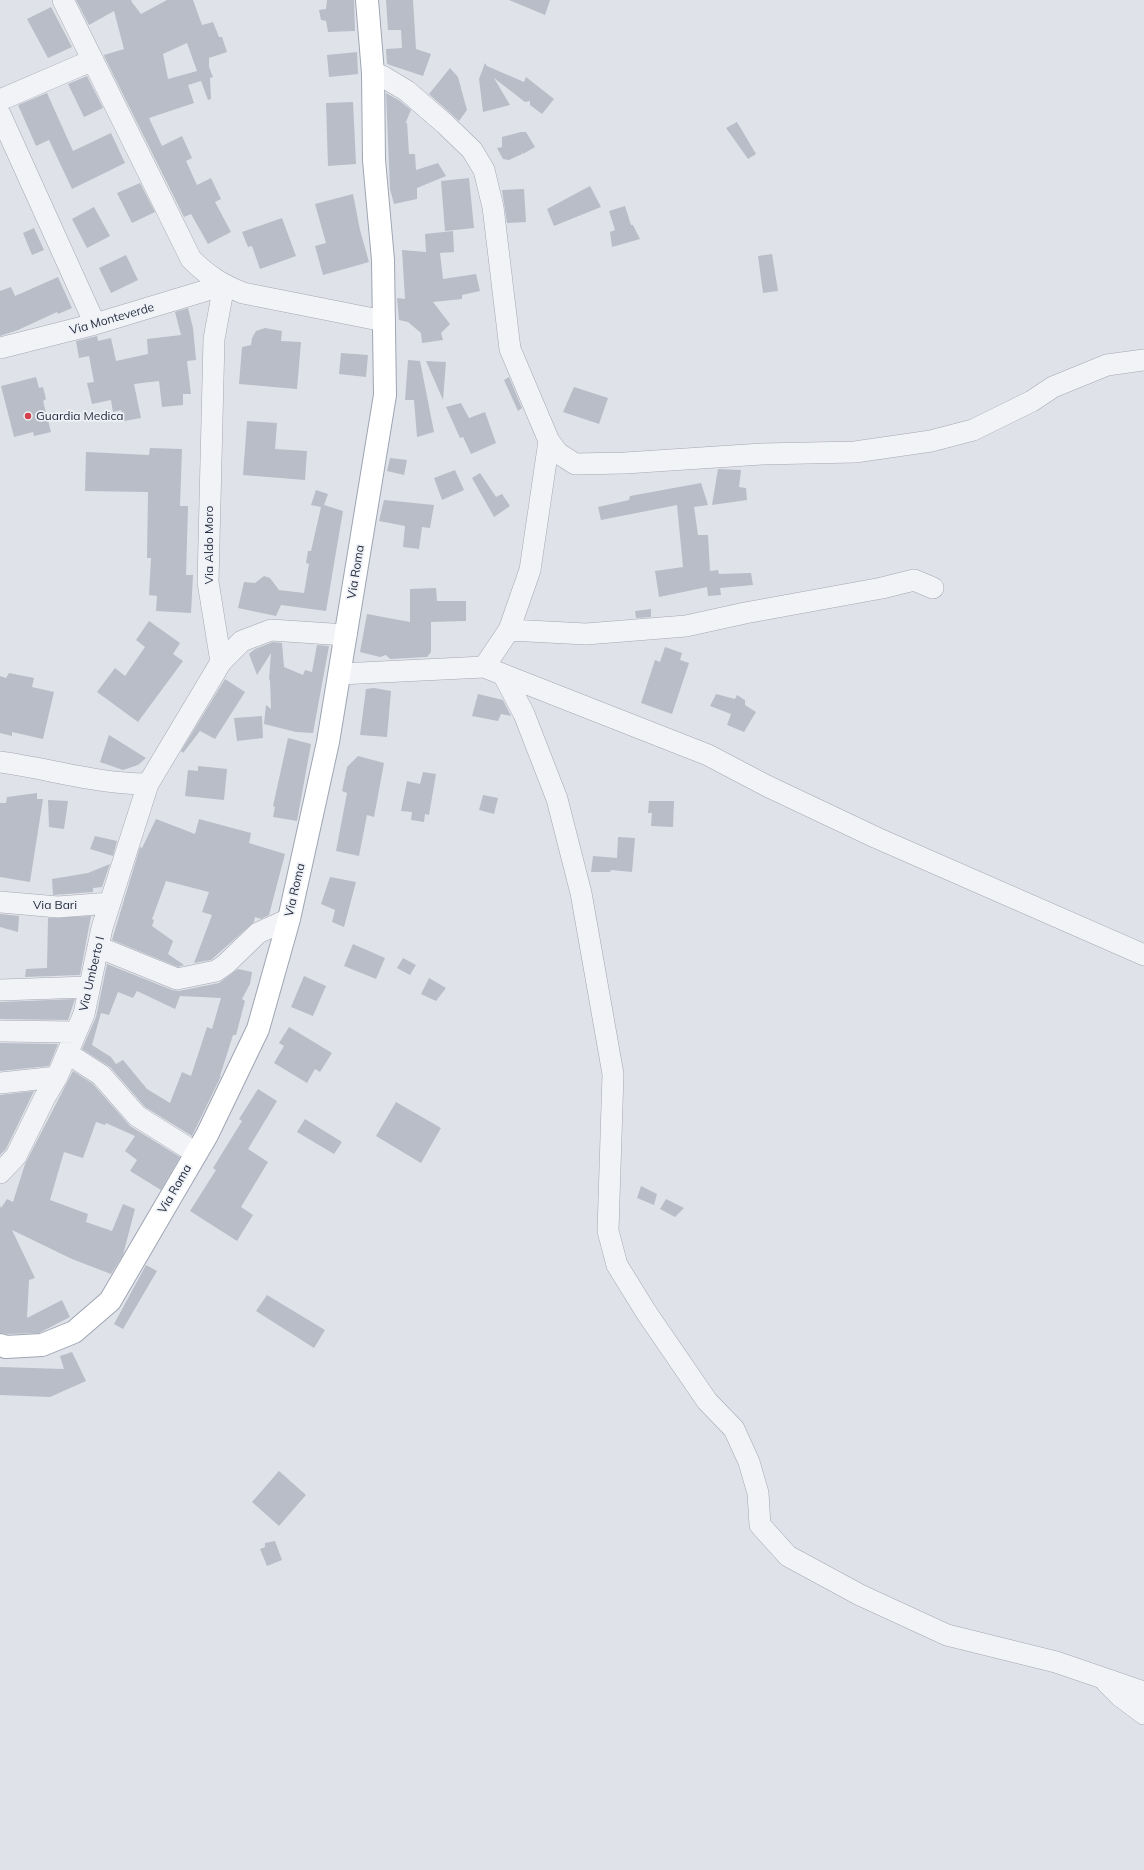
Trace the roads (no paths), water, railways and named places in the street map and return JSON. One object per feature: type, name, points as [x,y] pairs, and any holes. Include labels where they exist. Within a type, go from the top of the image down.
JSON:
[{"type":"main road","name":"Via Roma","points":[[0,1345],[6,1347],[42,1345],[74,1332],[110,1301],[207,1136],[258,1029],[289,919],[328,742],[385,395],[383,260],[374,160],[373,73],[367,0]]},
{"type":"street","points":[[63,0],[191,259],[205,274],[224,285],[243,293],[384,320]]},
{"type":"street","points":[[0,100],[93,60]]},
{"type":"street","points":[[373,73],[382,76],[407,91],[440,119],[472,150],[484,170],[493,208],[510,349],[549,441],[558,453],[575,464],[625,463],[762,454],[855,452],[931,441],[973,430],[1032,401],[1053,387],[1107,365],[1144,360]]},
{"type":"street","points":[[0,114],[95,324]]},
{"type":"street","name":"Via Monteverde","points":[[0,348],[95,324],[224,285]]},
{"type":"street","name":"Via Aldo Moro","points":[[221,662],[208,582],[214,339],[224,285]]},
{"type":"street","points":[[484,667],[508,630],[530,570],[549,441]]},
{"type":"street","points":[[508,630],[586,634],[686,626],[745,613],[882,588],[914,580],[934,588]]},
{"type":"street","points":[[0,762],[34,766],[98,781],[148,784],[221,662],[242,641],[271,630],[346,635]]},
{"type":"street","points":[[340,674],[484,667],[708,754],[767,786],[877,838],[1144,954]]},
{"type":"street","points":[[504,676],[524,714],[557,799],[581,893],[612,1074],[608,1231],[617,1266],[646,1312],[707,1401],[734,1429],[749,1462],[758,1494],[760,1525],[788,1556],[860,1595],[947,1635],[1056,1662],[1144,1692]]},
{"type":"street","name":"Via Umberto I","points":[[0,1174],[16,1156],[45,1097],[57,1077],[84,1014],[98,947],[110,903],[148,784]]},
{"type":"street","name":"Via Bari","points":[[0,902],[58,907],[110,903]]},
{"type":"street","points":[[98,947],[178,979],[216,971],[226,964],[258,933],[289,919]]},
{"type":"street","points":[[0,990],[89,987]]},
{"type":"street","points":[[0,1030],[75,1032]]},
{"type":"street","points":[[68,1053],[101,1074],[137,1116],[196,1153]]},
{"type":"street","points":[[0,1083],[57,1077]]},
{"type":"street","points":[[1102,1678],[1120,1696],[1144,1714]]},
{"type":"place","name":"Guardia Medica","points":[[28,416]]}]
